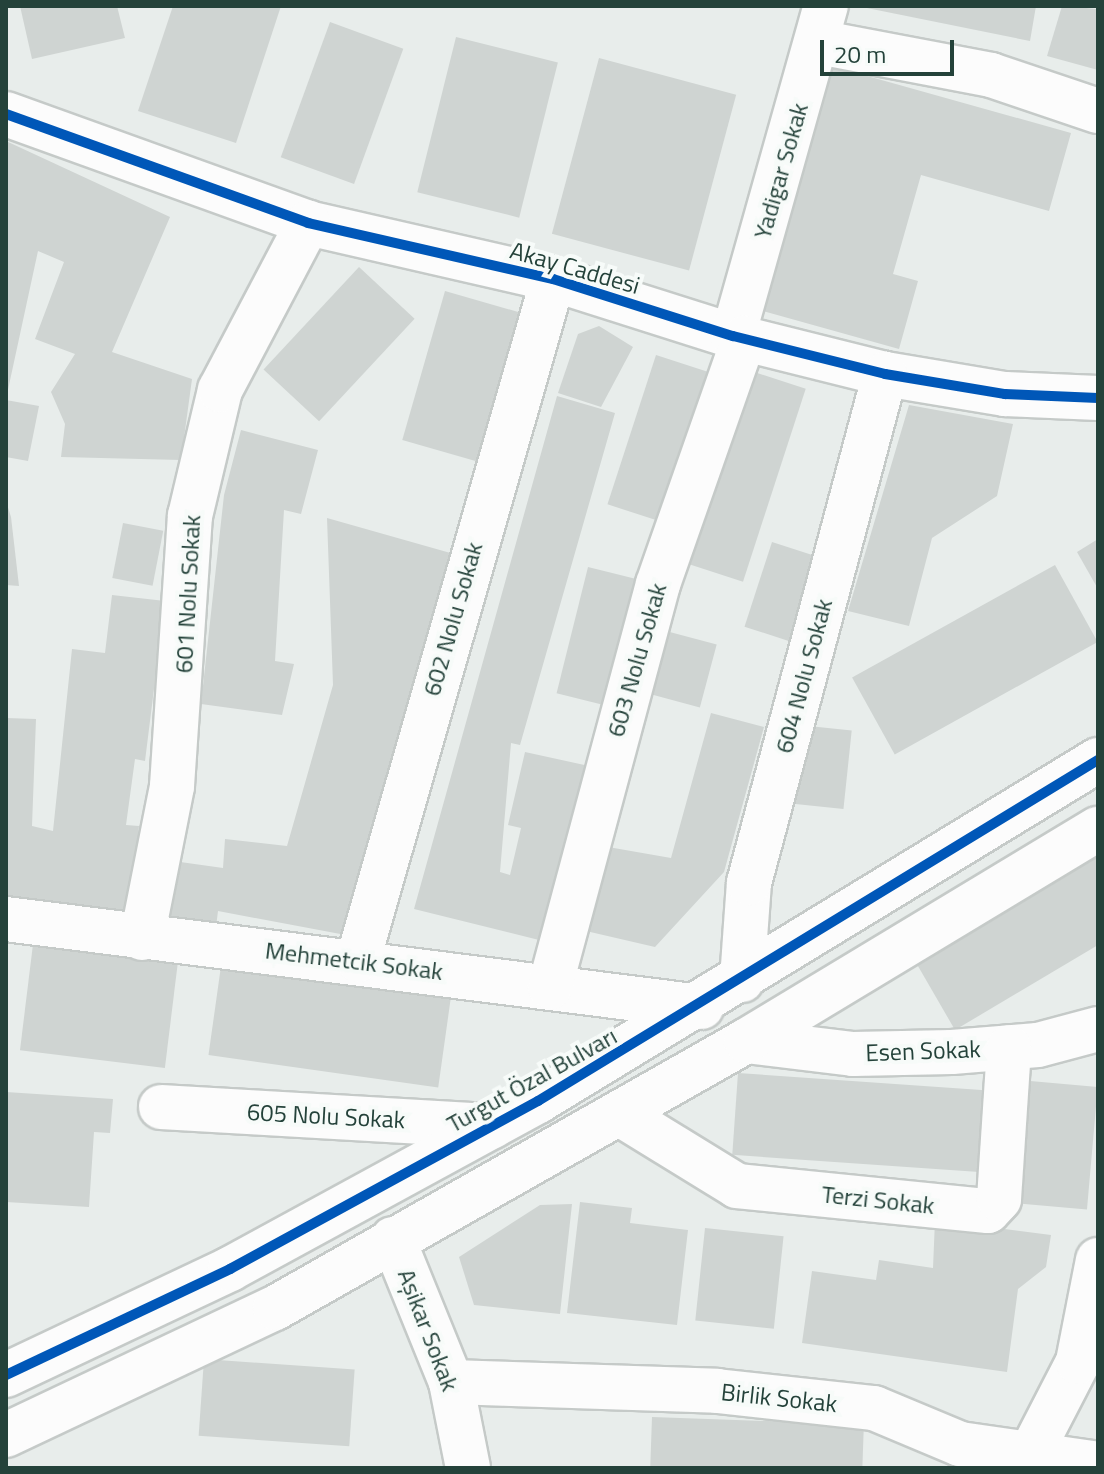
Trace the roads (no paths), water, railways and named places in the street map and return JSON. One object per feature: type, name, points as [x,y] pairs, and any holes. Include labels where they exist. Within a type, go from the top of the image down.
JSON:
[{"type":"street","points":[[822,24],[1098,111]]},
{"type":"street","name":"Yadigar Sokak","points":[[738,337],[822,24]]},
{"type":"street","name":"Akay Caddesi","points":[[6,114],[308,223],[553,279],[738,337],[885,374],[1005,394],[1098,398]]},
{"type":"street","name":"601 Nolu Sokak","points":[[142,938],[172,786],[190,516],[220,390],[308,223]]},
{"type":"street","name":"602 Nolu Sokak","points":[[358,960],[553,279]]},
{"type":"street","name":"603 Nolu Sokak","points":[[550,987],[658,584],[738,337]]},
{"type":"street","name":"604 Nolu Sokak","points":[[742,980],[749,883],[885,374]]},
{"type":"street","name":"Turgut Özal Bulvarı","points":[[6,1375],[230,1269],[492,1126],[701,1007],[1098,760]]},
{"type":"street","points":[[6,1435],[275,1308],[746,1041],[1098,829]]},
{"type":"street","name":"Mehmetcik Sokak","points":[[6,919],[142,938],[358,960],[701,1007]]},
{"type":"street","name":"Esen Sokak","points":[[746,1041],[853,1054],[1009,1047],[1098,1029]]},
{"type":"street","name":"Terzi Sokak","points":[[620,1114],[737,1186],[988,1211],[999,1199],[1009,1047]]},
{"type":"street","name":"605 Nolu Sokak","points":[[161,1107],[492,1126]]},
{"type":"street","name":"Aşikar Sokak","points":[[393,1239],[451,1382],[468,1468]]},
{"type":"street","points":[[1029,1457],[1078,1362],[1098,1260]]},
{"type":"street","name":"Birlik Sokak","points":[[451,1382],[717,1391],[874,1408],[960,1456],[1029,1457],[1098,1464]]}]
